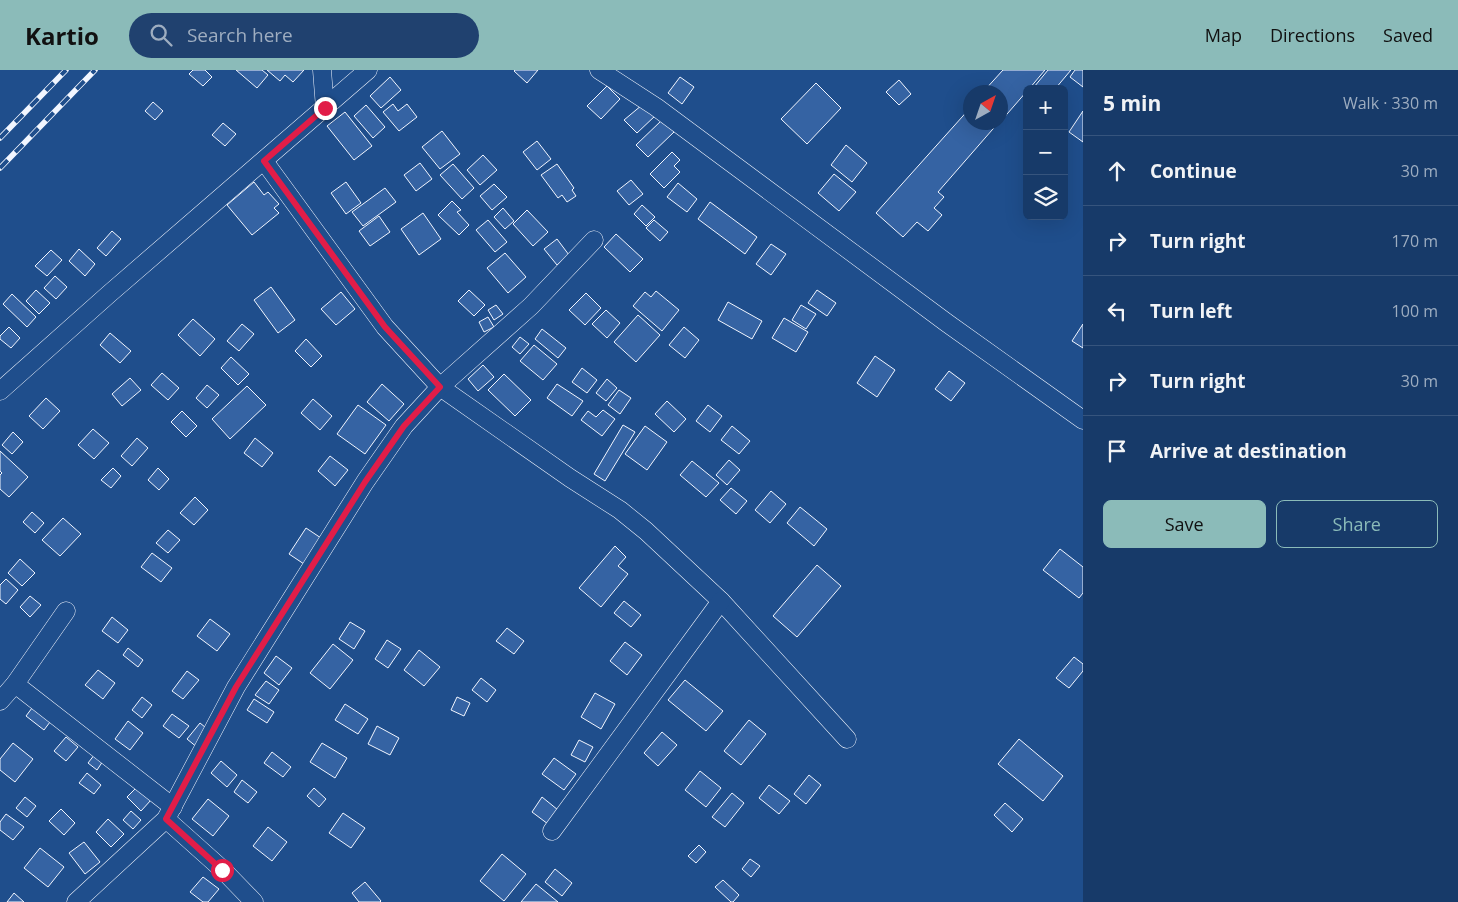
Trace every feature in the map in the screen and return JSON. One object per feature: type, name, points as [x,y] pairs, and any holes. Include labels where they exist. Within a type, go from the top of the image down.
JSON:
[{"type":"street","points":[[322,70],[325,108]]},
{"type":"street","points":[[0,392],[108,294],[368,70]]},
{"type":"street","points":[[599,70],[656,107],[946,323],[1083,420]]},
{"type":"street","points":[[264,161],[385,327],[440,387],[570,478],[620,510],[646,531],[721,601],[847,739]]},
{"type":"street","points":[[76,902],[170,813],[236,687],[365,482],[404,426],[440,387],[524,312],[594,240]]},
{"type":"street","points":[[552,831],[721,601]]},
{"type":"street","points":[[0,701],[15,684],[66,611]]},
{"type":"street","points":[[15,684],[170,813],[254,902]]},
{"type":"building","points":[[193,70],[205,70],[212,77],[203,86],[189,74]]},
{"type":"building","points":[[236,70],[262,70],[268,75],[257,88]]},
{"type":"building","points":[[267,70],[304,70],[293,82],[285,75],[280,81]]},
{"type":"building","points":[[515,70],[538,70],[527,83]]},
{"type":"building","points":[[1003,70],[1045,70],[1032,85],[1023,85],[1023,96],[1008,113],[1008,85],[989,85]]},
{"type":"building","points":[[1048,70],[1071,70],[1058,85],[1036,85]]},
{"type":"building","points":[[1075,70],[1083,70],[1083,87],[1070,77]]},
{"type":"building","points":[[390,77],[401,90],[381,108],[370,96]]},
{"type":"building","points":[[680,77],[694,87],[682,104],[668,93]]},
{"type":"building","points":[[899,80],[911,94],[899,105],[886,92]]},
{"type":"building","points":[[816,83],[841,108],[807,144],[781,119]]},
{"type":"building","points":[[607,86],[620,99],[601,119],[587,106]]},
{"type":"building","points":[[153,102],[163,111],[155,120],[145,111]]},
{"type":"building","points":[[393,104],[398,111],[407,104],[417,117],[399,131],[383,112]]},
{"type":"building","points":[[366,105],[385,127],[373,138],[354,116]]},
{"type":"building","points":[[642,105],[656,115],[637,133],[624,120]]},
{"type":"building","points":[[1083,111],[1083,142],[1069,132]]},
{"type":"building","points":[[345,112],[372,146],[354,160],[327,126]]},
{"type":"building","points":[[963,116],[963,130],[992,130],[938,192],[944,197],[934,208],[942,215],[928,231],[917,222],[903,237],[876,213]]},
{"type":"building","points":[[662,120],[674,132],[648,157],[636,145]]},
{"type":"building","points":[[223,123],[236,134],[225,146],[212,135]]},
{"type":"building","points":[[442,131],[460,154],[440,169],[422,147]]},
{"type":"building","points":[[537,141],[551,159],[537,170],[523,152]]},
{"type":"building","points":[[846,145],[867,163],[852,182],[831,165]]},
{"type":"building","points":[[672,152],[680,160],[674,166],[680,172],[664,188],[650,174]]},
{"type":"building","points":[[483,155],[497,170],[480,185],[467,170]]},
{"type":"building","points":[[420,163],[432,179],[416,191],[404,175]]},
{"type":"building","points":[[453,164],[474,188],[462,199],[440,175]]},
{"type":"building","points":[[557,164],[574,188],[572,190],[576,196],[567,202],[562,195],[558,198],[541,175]]},
{"type":"building","points":[[834,174],[856,192],[839,211],[818,193]]},
{"type":"building","points":[[631,180],[643,194],[629,205],[617,191]]},
{"type":"building","points":[[254,182],[264,195],[268,192],[279,204],[274,208],[279,213],[252,235],[227,205]]},
{"type":"building","points":[[346,182],[361,203],[346,214],[331,193]]},
{"type":"building","points":[[678,183],[697,199],[687,212],[667,197]]},
{"type":"building","points":[[494,184],[507,197],[492,210],[480,196]]},
{"type":"building","points":[[385,188],[396,202],[363,226],[352,212]]},
{"type":"building","points":[[452,201],[461,210],[457,212],[469,225],[459,235],[438,215]]},
{"type":"building","points":[[710,202],[757,237],[745,254],[698,219]]},
{"type":"building","points":[[642,205],[655,217],[646,226],[634,214]]},
{"type":"building","points":[[503,208],[514,221],[505,229],[494,217]]},
{"type":"building","points":[[527,210],[548,232],[533,246],[513,224]]},
{"type":"building","points":[[423,213],[441,239],[419,255],[401,229]]},
{"type":"building","points":[[379,216],[390,232],[370,246],[359,231]]},
{"type":"building","points":[[488,220],[507,242],[495,252],[476,230]]},
{"type":"building","points":[[654,220],[668,232],[660,241],[646,228]]},
{"type":"building","points":[[112,231],[121,239],[106,256],[97,248]]},
{"type":"building","points":[[616,234],[643,259],[630,272],[604,247]]},
{"type":"building","points":[[557,239],[569,255],[557,265],[544,249]]},
{"type":"building","points":[[771,244],[786,254],[771,275],[756,264]]},
{"type":"building","points":[[79,249],[95,264],[85,276],[69,261]]},
{"type":"building","points":[[51,250],[62,260],[47,276],[35,266]]},
{"type":"building","points":[[505,253],[526,277],[508,293],[487,268]]},
{"type":"building","points":[[55,276],[67,287],[56,299],[44,288]]},
{"type":"building","points":[[271,287],[295,320],[278,333],[254,300]]},
{"type":"building","points":[[36,290],[50,303],[39,314],[26,301]]},
{"type":"building","points":[[469,290],[485,305],[474,316],[458,301]]},
{"type":"building","points":[[817,290],[836,303],[827,316],[808,303]]},
{"type":"building","points":[[656,291],[679,310],[662,331],[633,306],[645,292],[651,297]]},
{"type":"building","points":[[341,292],[355,309],[336,325],[321,309]]},
{"type":"building","points":[[586,293],[601,308],[585,325],[569,310]]},
{"type":"building","points":[[12,294],[36,317],[27,327],[3,304]]},
{"type":"building","points":[[728,302],[762,321],[752,339],[718,320]]},
{"type":"building","points":[[496,305],[503,314],[494,320],[488,310]]},
{"type":"building","points":[[801,305],[816,314],[806,329],[792,320]]},
{"type":"building","points":[[606,310],[620,323],[607,338],[592,324]]},
{"type":"building","points":[[638,315],[660,335],[636,362],[614,342]]},
{"type":"building","points":[[488,317],[494,327],[484,332],[479,322]]},
{"type":"building","points":[[784,318],[808,332],[796,352],[772,338]]},
{"type":"building","points":[[193,319],[215,339],[200,356],[178,335]]},
{"type":"building","points":[[242,324],[254,334],[239,351],[227,341]]},
{"type":"building","points":[[1083,324],[1083,348],[1072,341]]},
{"type":"building","points":[[9,327],[20,338],[11,348],[0,339],[0,336]]},
{"type":"building","points":[[684,327],[699,340],[685,358],[669,345]]},
{"type":"building","points":[[542,329],[566,348],[558,358],[535,339]]},
{"type":"building","points":[[110,333],[131,351],[120,363],[100,345]]},
{"type":"building","points":[[520,337],[529,344],[520,354],[512,347]]},
{"type":"building","points":[[306,339],[322,356],[311,367],[295,351]]},
{"type":"building","points":[[534,345],[557,364],[543,380],[520,361]]},
{"type":"building","points":[[875,356],[895,370],[877,397],[857,383]]},
{"type":"building","points":[[231,357],[249,374],[238,385],[221,368]]},
{"type":"building","points":[[483,365],[494,377],[478,391],[468,379]]},
{"type":"building","points":[[582,368],[597,380],[587,393],[572,382]]},
{"type":"building","points":[[949,371],[965,383],[951,401],[935,389]]},
{"type":"building","points":[[162,373],[179,388],[168,400],[151,385]]},
{"type":"building","points":[[504,374],[531,400],[515,416],[488,390]]},
{"type":"building","points":[[130,378],[141,390],[122,406],[112,394]]},
{"type":"building","points":[[607,379],[617,388],[606,401],[596,393]]},
{"type":"building","points":[[382,384],[404,404],[389,421],[367,402]]},
{"type":"building","points":[[557,384],[583,401],[572,416],[547,398]]},
{"type":"building","points":[[207,385],[219,395],[207,408],[196,398]]},
{"type":"building","points":[[247,386],[266,405],[230,439],[212,419]]},
{"type":"building","points":[[619,390],[631,398],[620,414],[608,405]]},
{"type":"building","points":[[46,398],[60,411],[43,429],[29,416]]},
{"type":"building","points":[[313,399],[332,416],[320,430],[301,413]]},
{"type":"building","points":[[667,401],[686,419],[674,432],[655,414]]},
{"type":"building","points":[[358,405],[386,425],[365,454],[337,434]]},
{"type":"building","points":[[708,405],[722,416],[710,432],[696,421]]},
{"type":"building","points":[[603,410],[615,419],[602,436],[581,420],[588,411],[596,417]]},
{"type":"building","points":[[182,411],[197,426],[186,437],[171,422]]},
{"type":"building","points":[[623,425],[635,432],[605,481],[594,474]]},
{"type":"building","points":[[645,426],[667,442],[647,470],[625,454]]},
{"type":"building","points":[[732,426],[750,441],[739,454],[721,440]]},
{"type":"building","points":[[93,429],[109,443],[94,459],[78,445]]},
{"type":"building","points":[[13,432],[23,442],[12,454],[2,445]]},
{"type":"building","points":[[137,438],[148,448],[132,466],[121,456]]},
{"type":"building","points":[[255,438],[273,453],[262,467],[244,453]]},
{"type":"building","points":[[0,451],[28,477],[9,497],[0,489],[0,475],[2,473],[0,471]]},
{"type":"building","points":[[330,456],[348,470],[335,486],[318,471]]},
{"type":"building","points":[[729,460],[740,470],[727,485],[716,475]]},
{"type":"building","points":[[692,461],[719,483],[706,497],[680,475]]},
{"type":"building","points":[[113,468],[121,476],[111,488],[101,480]]},
{"type":"building","points":[[158,468],[169,479],[159,490],[148,480]]},
{"type":"building","points":[[731,488],[747,501],[736,514],[720,500]]},
{"type":"building","points":[[771,491],[786,504],[770,523],[755,510]]},
{"type":"building","points":[[195,497],[208,510],[194,525],[180,513]]},
{"type":"building","points":[[800,507],[827,529],[814,546],[787,523]]},
{"type":"building","points":[[32,512],[44,523],[35,533],[23,522]]},
{"type":"building","points":[[63,518],[81,534],[60,556],[42,540]]},
{"type":"building","points":[[306,528],[324,540],[307,566],[289,554]]},
{"type":"building","points":[[168,530],[180,540],[168,553],[156,543]]},
{"type":"building","points":[[615,546],[626,557],[618,566],[628,574],[601,607],[579,588]]},
{"type":"building","points":[[1060,549],[1083,567],[1083,593],[1079,598],[1043,570]]},
{"type":"building","points":[[152,553],[172,568],[161,582],[141,567]]},
{"type":"building","points":[[20,559],[35,573],[22,586],[8,573]]},
{"type":"building","points":[[817,565],[841,586],[797,637],[773,616]]},
{"type":"building","points":[[6,579],[18,590],[6,604],[0,599],[0,585]]},
{"type":"building","points":[[30,596],[41,605],[30,617],[20,607]]},
{"type":"building","points":[[624,601],[641,615],[631,627],[614,613]]},
{"type":"building","points":[[112,617],[128,630],[118,643],[102,631]]},
{"type":"building","points":[[210,619],[230,634],[217,651],[197,636]]},
{"type":"building","points":[[350,622],[365,631],[354,649],[339,639]]},
{"type":"building","points":[[507,628],[524,641],[514,654],[496,641]]},
{"type":"building","points":[[387,640],[401,649],[388,668],[375,659]]},
{"type":"building","points":[[625,642],[642,655],[627,675],[610,661]]},
{"type":"building","points":[[333,644],[353,660],[330,689],[310,673]]},
{"type":"building","points":[[128,648],[143,660],[138,667],[123,655]]},
{"type":"building","points":[[419,650],[440,667],[424,686],[404,670]]},
{"type":"building","points":[[276,656],[292,668],[279,685],[264,673]]},
{"type":"building","points":[[1074,657],[1083,664],[1083,671],[1069,688],[1056,678]]},
{"type":"building","points":[[98,670],[115,683],[103,699],[85,685]]},
{"type":"building","points":[[187,671],[199,680],[183,699],[172,691]]},
{"type":"building","points":[[481,678],[496,690],[487,702],[472,690]]},
{"type":"building","points":[[685,680],[723,711],[706,731],[668,700]]},
{"type":"building","points":[[266,681],[279,690],[269,704],[255,695]]},
{"type":"building","points":[[595,693],[615,704],[601,729],[581,717]]},
{"type":"building","points":[[142,697],[152,705],[142,718],[132,710]]},
{"type":"building","points":[[457,697],[470,703],[464,716],[451,710]]},
{"type":"building","points":[[254,699],[274,712],[267,723],[247,710]]},
{"type":"building","points":[[35,704],[53,718],[44,730],[26,716]]},
{"type":"building","points":[[345,704],[368,719],[358,734],[335,720]]},
{"type":"building","points":[[172,714],[189,726],[179,738],[163,726]]},
{"type":"building","points":[[749,720],[766,734],[741,765],[724,751]]},
{"type":"building","points":[[128,721],[143,733],[130,750],[115,739]]},
{"type":"building","points":[[200,723],[211,732],[198,748],[187,739]]},
{"type":"building","points":[[377,726],[399,738],[390,755],[368,744]]},
{"type":"building","points":[[662,732],[677,745],[658,766],[644,753]]},
{"type":"building","points":[[66,737],[78,747],[66,761],[54,751]]},
{"type":"building","points":[[1019,739],[1063,776],[1043,801],[998,764]]},
{"type":"building","points":[[579,740],[593,747],[585,762],[571,755]]},
{"type":"building","points":[[13,743],[33,759],[15,782],[0,770],[0,759]]},
{"type":"building","points":[[322,743],[347,758],[335,778],[310,762]]},
{"type":"building","points":[[272,752],[291,767],[283,777],[264,763]]},
{"type":"building","points":[[95,754],[103,761],[97,770],[88,763]]},
{"type":"building","points":[[554,758],[576,774],[564,790],[542,774]]},
{"type":"building","points":[[221,761],[237,775],[227,787],[211,773]]},
{"type":"building","points":[[700,771],[721,788],[706,807],[685,790]]},
{"type":"building","points":[[87,773],[101,785],[94,794],[79,783]]},
{"type":"building","points":[[809,775],[821,785],[806,804],[794,794]]},
{"type":"building","points":[[242,780],[257,792],[248,803],[234,792]]},
{"type":"building","points":[[769,785],[790,801],[779,814],[759,798]]},
{"type":"building","points":[[137,787],[151,800],[141,811],[127,797]]},
{"type":"building","points":[[314,788],[326,799],[319,807],[307,796]]},
{"type":"building","points":[[732,793],[744,803],[725,827],[712,817]]},
{"type":"building","points":[[25,797],[36,806],[27,817],[16,808]]},
{"type":"building","points":[[542,797],[558,810],[548,824],[532,812]]},
{"type":"building","points":[[208,799],[229,816],[213,836],[192,819]]},
{"type":"building","points":[[1005,803],[1023,819],[1012,832],[994,815]]},
{"type":"building","points":[[61,809],[75,823],[64,835],[49,821]]},
{"type":"building","points":[[131,811],[141,820],[133,829],[123,820]]},
{"type":"building","points":[[343,813],[365,828],[351,848],[329,833]]},
{"type":"building","points":[[6,814],[24,827],[13,840],[0,830],[0,822]]},
{"type":"building","points":[[108,819],[124,834],[111,847],[96,832]]},
{"type":"building","points":[[268,827],[287,842],[272,861],[253,846]]},
{"type":"building","points":[[84,842],[100,862],[85,874],[69,853]]},
{"type":"building","points":[[699,845],[706,852],[696,863],[688,856]]},
{"type":"building","points":[[40,848],[64,867],[48,887],[24,868]]},
{"type":"building","points":[[502,854],[526,874],[504,901],[480,881]]},
{"type":"building","points":[[750,859],[760,866],[751,877],[742,869]]},
{"type":"building","points":[[555,869],[572,883],[562,896],[545,882]]},
{"type":"building","points":[[203,877],[219,889],[208,902],[203,902],[190,892]]},
{"type":"building","points":[[723,880],[739,895],[733,902],[715,887]]},
{"type":"building","points":[[365,882],[380,902],[359,902],[352,893]]},
{"type":"building","points":[[536,884],[558,902],[521,902]]},
{"type":"building","points":[[14,893],[24,902],[7,902]]},
{"type":"railway","points":[[0,138],[66,70]]},
{"type":"railway","points":[[0,168],[95,70]]},
{"type":"route","points":[[222,870],[166,819],[236,687],[365,482],[404,426],[440,387],[385,327],[264,161],[325,108]]}]
